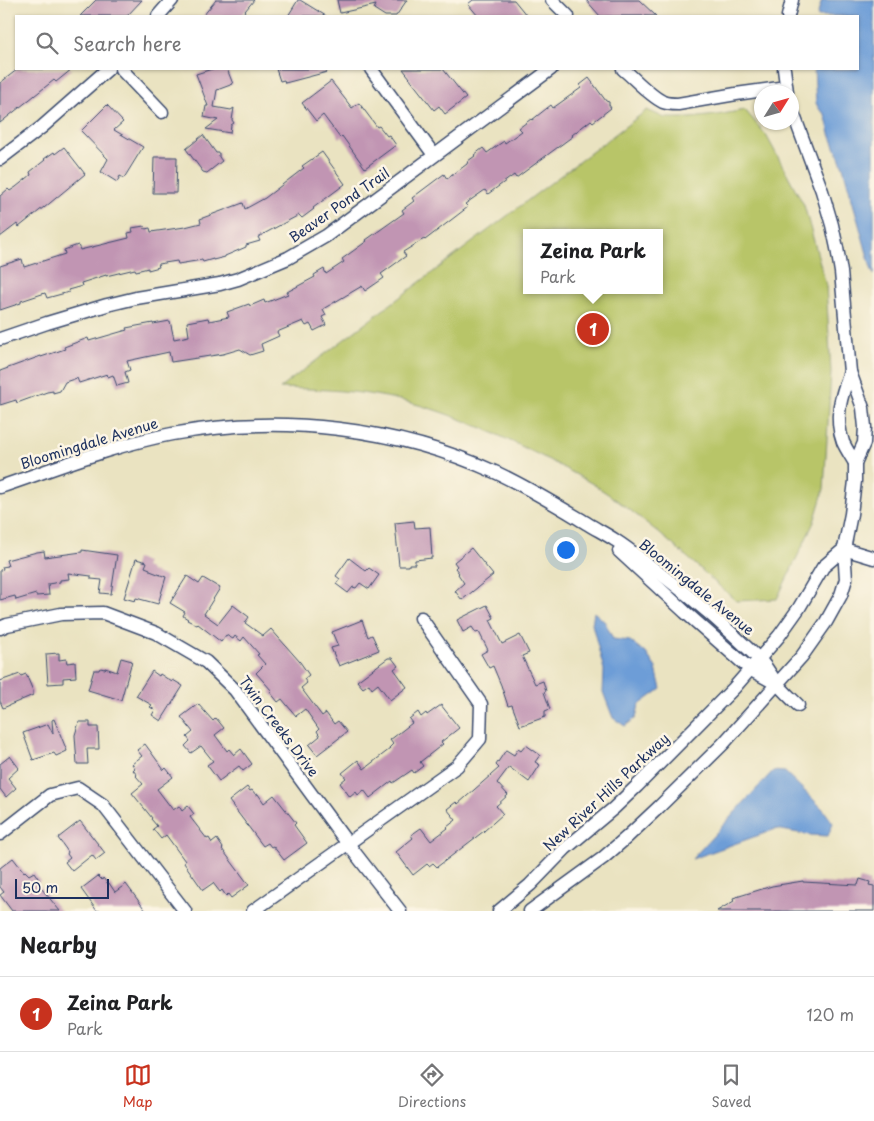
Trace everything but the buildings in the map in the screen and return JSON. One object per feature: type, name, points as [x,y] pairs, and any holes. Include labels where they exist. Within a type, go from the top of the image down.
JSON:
[{"type":"street","points":[[159,15],[172,0]]},
{"type":"street","points":[[552,0],[567,15]]},
{"type":"street","points":[[788,15],[792,0]]},
{"type":"street","points":[[0,159],[42,127],[107,70]]},
{"type":"street","points":[[122,70],[162,112]]},
{"type":"street","points":[[372,70],[434,155]]},
{"type":"street","name":"Beaver Pond Trail","points":[[0,339],[107,305],[238,279],[301,252],[326,236],[550,70]]},
{"type":"street","points":[[624,70],[656,97],[670,104],[754,93]]},
{"type":"street","points":[[784,70],[786,85]]},
{"type":"street","points":[[530,911],[603,858],[659,807],[723,744],[802,656],[826,622],[841,595],[846,578],[844,548],[852,514],[855,463],[864,443],[865,427],[863,408],[850,372],[838,248],[816,173],[799,128]]},
{"type":"street","points":[[850,372],[842,394],[839,416],[843,442],[855,463]]},
{"type":"street","name":"Bloomingdale Avenue","points":[[0,487],[113,450],[172,434],[206,429],[240,426],[304,426],[371,434],[414,443],[455,456],[496,473],[534,492],[614,539],[698,604],[760,659],[777,684],[798,705]]},
{"type":"street","name":"Bloomingdale Avenue","points":[[587,524],[751,670],[777,684]]},
{"type":"street","points":[[844,548],[874,558]]},
{"type":"street","name":"New River Hills Parkway","points":[[499,911],[530,885],[565,849],[642,782],[734,688],[779,636],[799,608],[823,567],[844,548]]},
{"type":"street","name":"Twin Creeks Drive","points":[[0,628],[61,614],[103,613],[156,633],[206,662],[235,690],[348,844],[400,911]]},
{"type":"street","points":[[253,911],[457,766],[480,739],[481,704],[421,618]]},
{"type":"street","points":[[0,834],[50,795],[78,788],[103,805],[184,911]]},
{"type":"green space","points":[[647,110],[665,118],[690,118],[745,110],[754,121],[754,130],[762,130],[766,135],[804,205],[826,285],[831,372],[824,489],[814,522],[777,599],[736,601],[658,532],[601,489],[507,439],[420,405],[352,392],[280,388]]},
{"type":"water","points":[[822,0],[874,0],[874,275],[843,167],[830,134],[825,114],[816,103],[814,70],[859,70],[859,15],[817,15]]},
{"type":"water","points":[[594,612],[605,622],[613,639],[630,641],[646,653],[656,668],[661,689],[639,705],[636,718],[625,726],[613,718],[603,692],[604,670],[592,624]]},
{"type":"water","points":[[773,771],[785,772],[823,809],[833,823],[828,836],[776,829],[692,859]]},
{"type":"place","name":"Zeina Park","points":[[593,329]]}]
